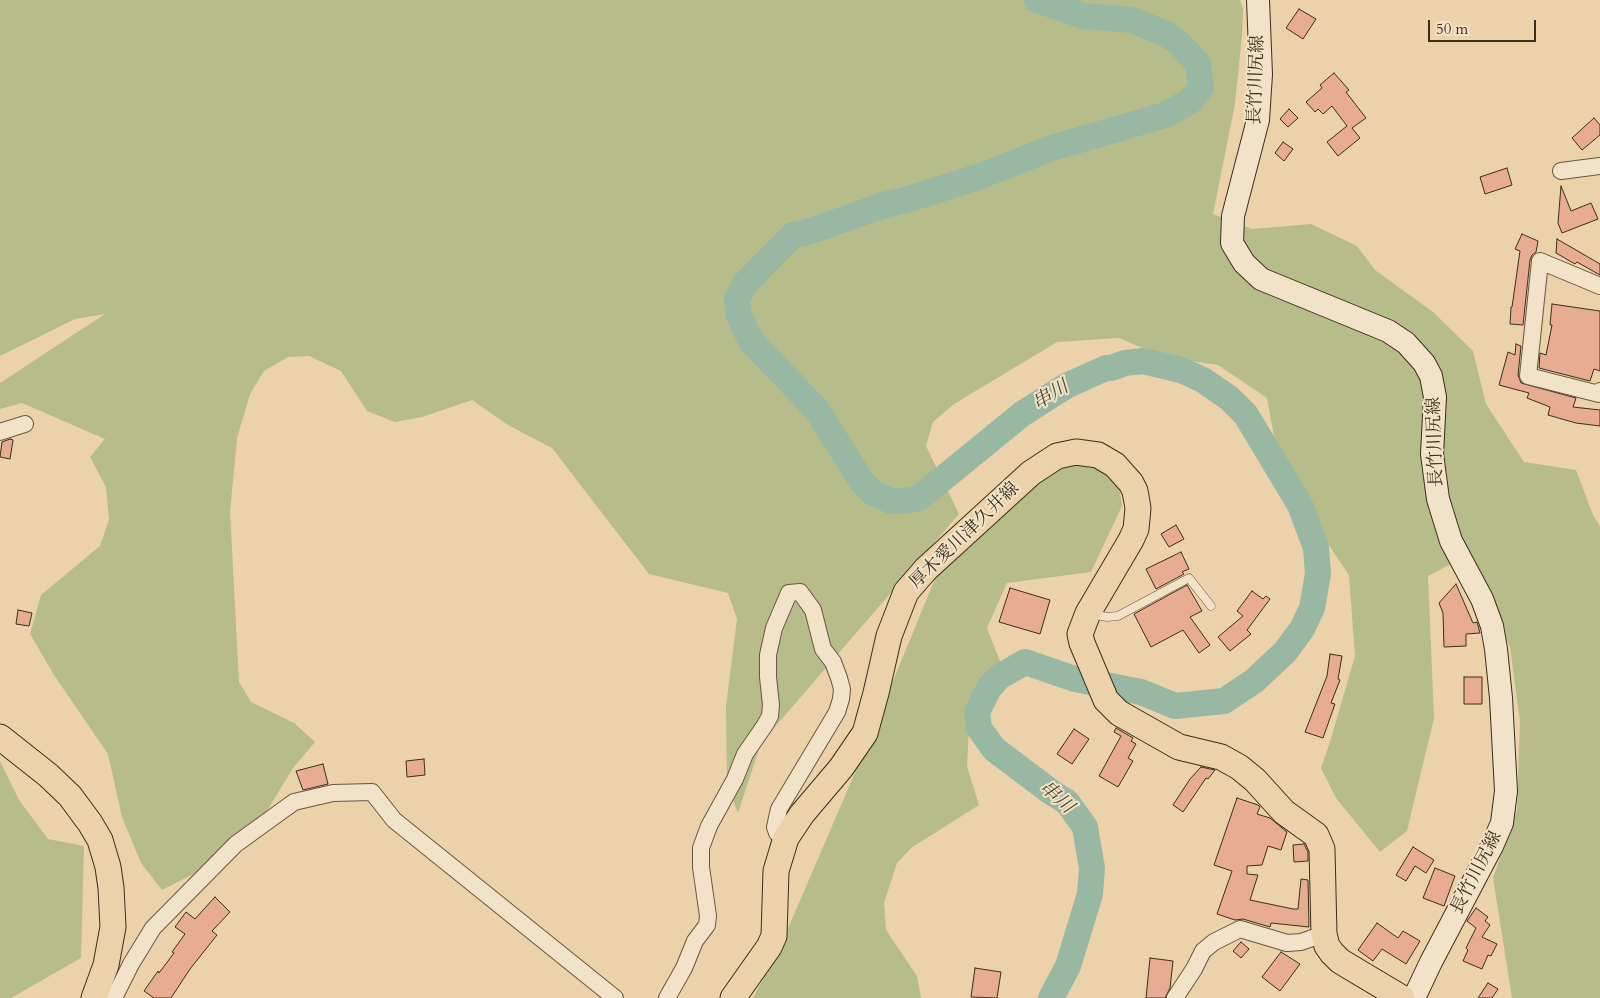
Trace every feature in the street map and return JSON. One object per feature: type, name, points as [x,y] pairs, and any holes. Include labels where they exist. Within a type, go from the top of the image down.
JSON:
[{"type":"main road","name":"長竹川尻線","points":[[1258,0],[1261,74],[1258,120],[1233,216],[1232,243],[1244,263],[1261,279],[1388,331],[1406,343],[1424,363],[1431,376],[1435,397],[1432,454],[1438,499],[1451,541],[1479,592],[1486,609],[1494,634],[1498,658],[1506,791],[1502,823],[1414,998]]},
{"type":"main road","name":"厚木愛川津久井線","points":[[733,998],[769,947],[774,936],[776,870],[786,838],[802,814],[841,768],[865,733],[889,636],[906,592],[926,569],[1032,473],[1048,460],[1065,453],[1076,452],[1098,455],[1115,465],[1131,483],[1135,491],[1137,503],[1136,529],[1088,613],[1080,634],[1082,644],[1106,700],[1119,713],[1179,747],[1221,757],[1239,767],[1255,780],[1284,812],[1316,835],[1321,843],[1323,854],[1324,934]]},
{"type":"main road","points":[[0,736],[48,775],[70,796],[100,840],[108,867],[113,927],[106,964],[94,998]]},
{"type":"main road","points":[[1324,934],[1327,946],[1337,958],[1402,998]]},
{"type":"street","points":[[1561,171],[1600,166]]},
{"type":"street","points":[[1600,286],[1540,261],[1528,376],[1599,394],[1600,391]]},
{"type":"street","points":[[0,432],[25,424]]},
{"type":"street","points":[[667,998],[684,968],[695,941],[707,925],[708,916],[701,867],[701,848],[709,826],[735,779],[744,754],[770,716],[768,655],[774,628],[789,593],[800,592],[813,610],[823,649],[833,662],[842,689],[837,712],[779,809],[775,828],[777,833],[786,838]]},
{"type":"street","points":[[114,998],[131,964],[154,928],[236,844],[294,802],[333,793],[372,792],[394,820],[615,998]]},
{"type":"street","points":[[1175,998],[1194,969],[1202,951],[1214,942],[1240,929],[1286,943],[1301,942],[1324,934]]},
{"type":"lane","points":[[1088,613],[1107,617],[1118,616],[1189,578],[1211,606]]},
{"type":"green space","points":[[0,0],[1240,0],[1243,9],[1242,35],[1235,104],[1213,214],[1252,229],[1311,224],[1357,246],[1375,270],[1433,312],[1473,351],[1486,404],[1524,462],[1576,470],[1593,515],[1600,526],[1600,998],[1512,998],[1493,878],[1517,810],[1520,722],[1510,647],[1470,554],[1428,576],[1434,718],[1407,831],[1380,852],[1336,798],[1321,768],[1355,656],[1349,575],[1315,525],[1274,436],[1267,398],[1218,365],[1163,357],[1119,338],[1057,342],[954,404],[933,422],[926,446],[959,514],[761,743],[738,813],[727,785],[726,706],[737,619],[728,593],[649,574],[552,448],[508,425],[472,400],[422,417],[395,422],[367,411],[341,371],[309,356],[288,357],[264,371],[250,394],[237,438],[230,512],[239,682],[251,702],[294,723],[315,742],[293,768],[256,829],[219,861],[162,890],[141,863],[122,817],[108,754],[54,675],[30,634],[41,595],[100,546],[109,520],[106,487],[90,457],[105,439],[22,403],[0,409],[0,383],[105,314],[75,319],[0,356]]},
{"type":"green space","points":[[1087,464],[1118,478],[1122,506],[1091,572],[1007,583],[987,628],[1005,674],[969,728],[967,766],[979,805],[911,848],[897,863],[884,903],[886,930],[917,976],[921,998],[753,998],[780,947],[866,747],[939,569],[1054,468]]},
{"type":"green space","points":[[0,761],[19,800],[48,839],[84,846],[81,958],[11,998],[0,998]]},
{"type":"building","points":[[1299,9],[1316,19],[1303,39],[1286,28]]},
{"type":"building","points":[[1334,73],[1349,90],[1346,92],[1366,118],[1352,128],[1360,138],[1338,156],[1327,142],[1347,126],[1332,106],[1323,114],[1318,109],[1315,112],[1306,102],[1322,88],[1320,85]]},
{"type":"building","points":[[1289,109],[1298,118],[1288,127],[1280,119]]},
{"type":"building","points":[[1594,118],[1600,125],[1600,135],[1582,150],[1572,138]]},
{"type":"building","points":[[1283,142],[1293,149],[1284,161],[1275,153]]},
{"type":"building","points":[[1507,168],[1512,185],[1485,194],[1480,177]]},
{"type":"building","points":[[1561,186],[1571,211],[1591,203],[1598,219],[1562,233],[1558,223]]},
{"type":"building","points":[[1522,234],[1538,241],[1536,252],[1530,260],[1523,325],[1510,324],[1520,251],[1515,249]]},
{"type":"building","points":[[1557,239],[1600,264],[1600,275],[1556,253]]},
{"type":"building","points":[[1552,304],[1600,311],[1600,371],[1594,369],[1590,381],[1539,368],[1540,353],[1546,355],[1552,325],[1550,325]]},
{"type":"building","points":[[1516,344],[1521,346],[1518,375],[1521,383],[1576,398],[1573,407],[1600,410],[1600,426],[1576,423],[1548,415],[1550,407],[1527,398],[1529,393],[1499,385],[1508,352],[1515,355]]},
{"type":"building","points":[[10,439],[13,440],[10,459],[0,457],[2,442]]},
{"type":"building","points":[[1176,525],[1184,539],[1169,547],[1161,534]]},
{"type":"building","points":[[1181,552],[1189,569],[1182,572],[1184,574],[1156,589],[1146,569]]},
{"type":"building","points":[[1456,584],[1473,623],[1477,622],[1480,633],[1466,634],[1466,646],[1444,647],[1443,613],[1439,603]]},
{"type":"building","points":[[1187,585],[1202,611],[1190,617],[1210,645],[1199,653],[1183,630],[1151,647],[1134,614]]},
{"type":"building","points":[[1010,588],[1050,600],[1040,634],[999,622]]},
{"type":"building","points":[[1252,591],[1263,599],[1266,596],[1270,599],[1247,630],[1251,634],[1230,651],[1218,637],[1243,616],[1237,611]]},
{"type":"building","points":[[18,610],[32,613],[29,626],[16,624]]},
{"type":"building","points":[[1330,654],[1342,656],[1338,679],[1340,680],[1331,703],[1335,704],[1323,738],[1305,732],[1327,676]]},
{"type":"building","points":[[1464,677],[1482,677],[1482,704],[1464,704]]},
{"type":"building","points":[[1116,728],[1133,738],[1131,741],[1136,744],[1128,758],[1133,761],[1118,787],[1099,776],[1121,736],[1114,732]]},
{"type":"building","points":[[1074,729],[1089,739],[1072,764],[1057,754]]},
{"type":"building","points":[[424,759],[425,775],[407,777],[406,761]]},
{"type":"building","points":[[323,764],[328,784],[303,790],[296,771]]},
{"type":"building","points":[[1201,767],[1215,770],[1208,779],[1206,778],[1183,812],[1173,805],[1190,779]]},
{"type":"building","points":[[1237,798],[1258,805],[1260,807],[1257,814],[1270,818],[1287,832],[1281,850],[1268,846],[1262,865],[1247,866],[1247,874],[1258,875],[1250,900],[1298,909],[1301,879],[1308,880],[1309,927],[1271,923],[1270,927],[1243,919],[1235,920],[1217,914],[1232,871],[1214,865]]},
{"type":"building","points":[[1304,844],[1308,852],[1308,861],[1294,862],[1293,845]]},
{"type":"building","points":[[1413,847],[1434,860],[1426,873],[1415,866],[1406,881],[1396,875]]},
{"type":"building","points":[[1435,868],[1455,876],[1444,906],[1423,898]]},
{"type":"building","points":[[215,897],[230,912],[212,931],[217,935],[190,969],[171,998],[154,998],[144,991],[174,953],[172,952],[185,934],[175,927],[186,912],[195,919]]},
{"type":"building","points":[[1476,908],[1488,917],[1485,921],[1490,925],[1482,937],[1497,944],[1491,956],[1488,955],[1482,969],[1463,961],[1468,950],[1466,948],[1476,928],[1467,921]]},
{"type":"building","points":[[1377,923],[1398,938],[1403,931],[1420,941],[1406,964],[1382,949],[1373,961],[1358,950]]},
{"type":"building","points":[[1241,942],[1249,949],[1241,958],[1233,951]]},
{"type":"building","points":[[1281,952],[1300,964],[1280,991],[1262,977]]},
{"type":"building","points":[[1150,958],[1173,961],[1170,988],[1165,998],[1146,998]]},
{"type":"building","points":[[975,968],[1001,972],[997,998],[971,997]]},
{"type":"building","points":[[1488,983],[1498,989],[1492,998],[1478,998]]},
{"type":"waterway","name":"串川","points":[[1037,0],[1084,16],[1132,20],[1166,34],[1180,44],[1198,64],[1201,88],[1189,102],[1165,115],[1052,148],[978,177],[884,205],[808,232],[793,235],[744,285],[737,300],[739,316],[751,341],[817,410],[862,482],[872,492],[891,501],[919,498],[1022,414],[1066,386],[1106,368],[1143,361],[1181,370],[1203,380],[1229,398],[1246,415],[1300,505],[1316,548],[1318,574],[1312,608],[1302,629],[1285,652],[1254,681],[1224,701],[1175,706],[1141,692],[1075,679],[1025,662],[999,677],[989,688],[977,712],[979,728],[994,749],[1067,802],[1085,827],[1092,868],[1090,894],[1068,966],[1051,998]]}]
